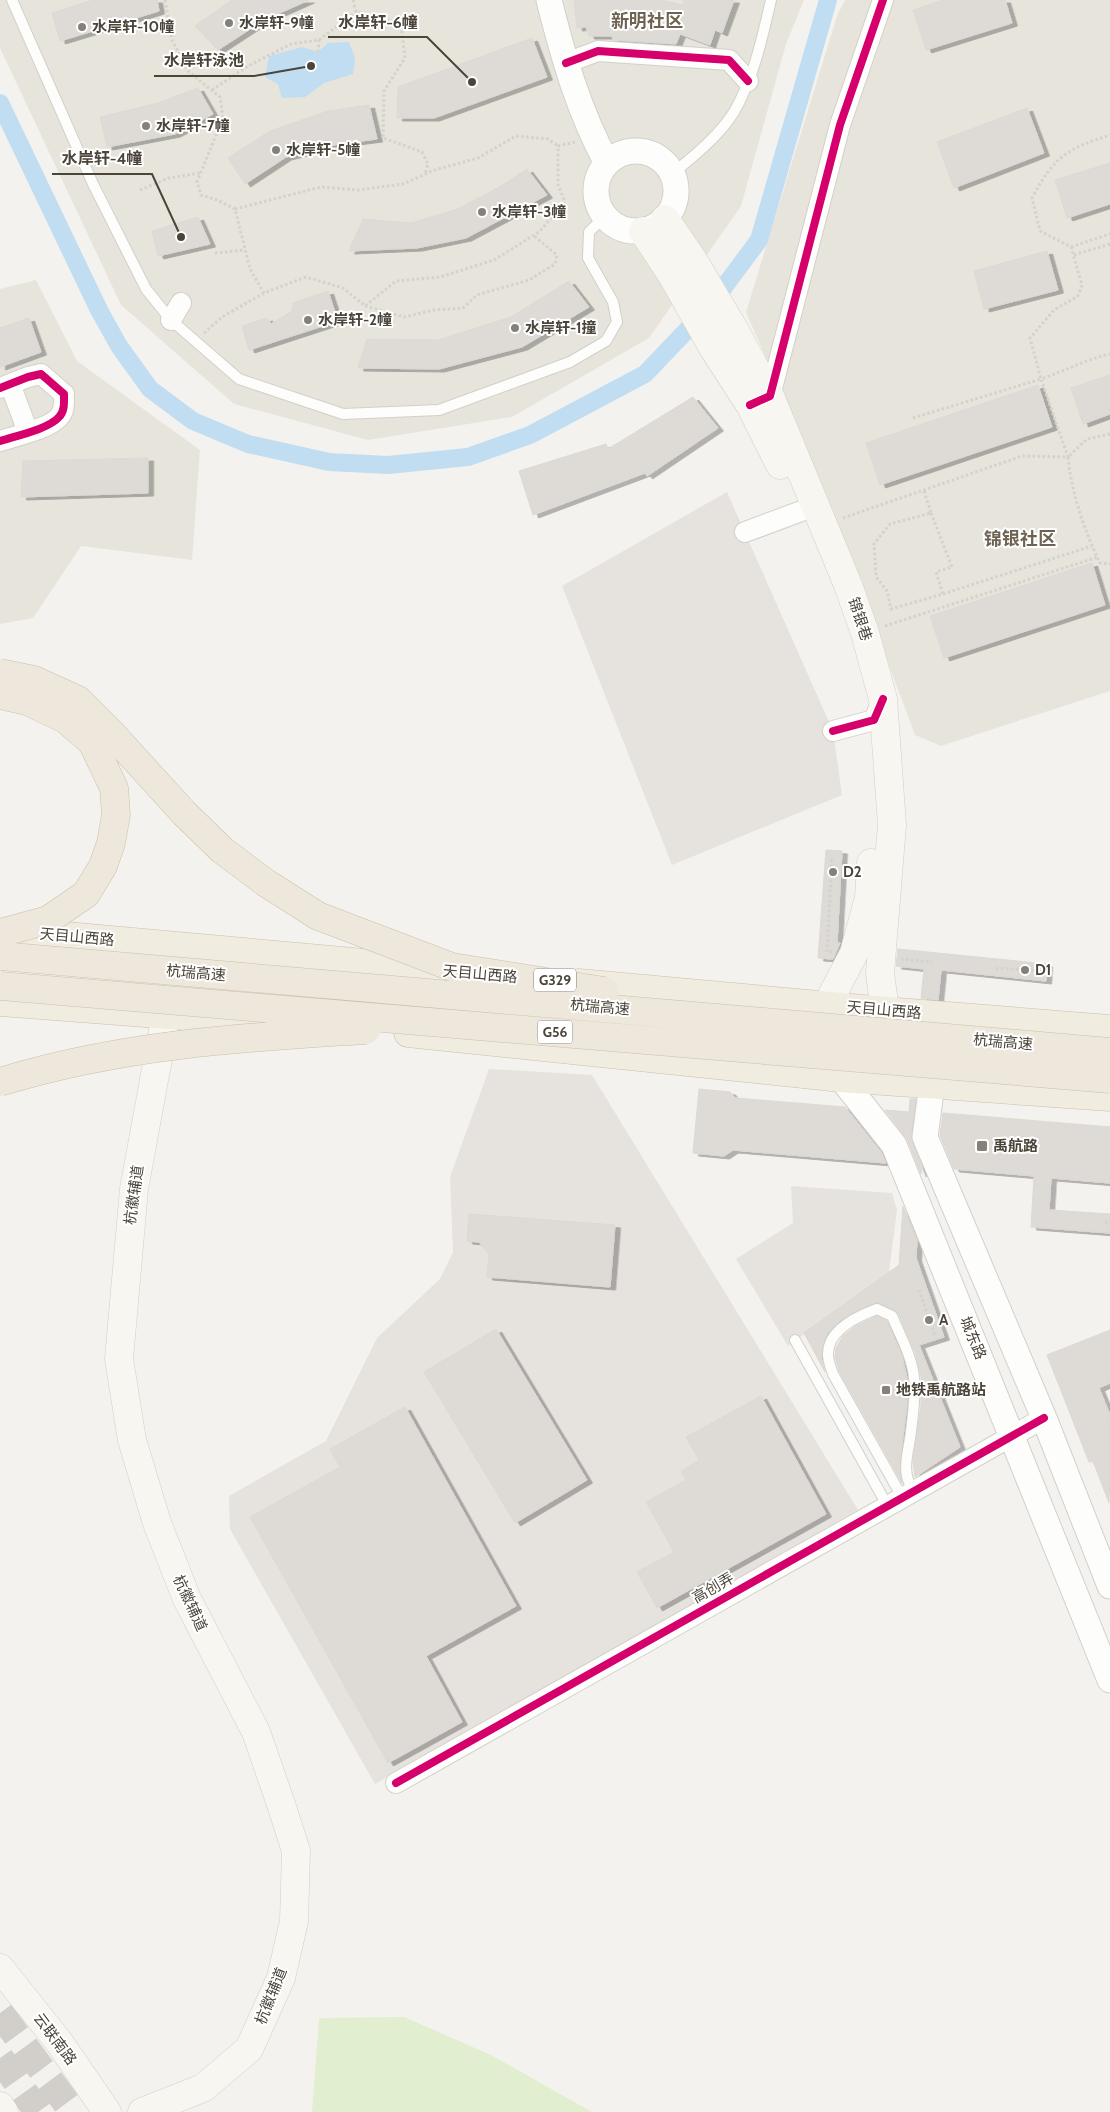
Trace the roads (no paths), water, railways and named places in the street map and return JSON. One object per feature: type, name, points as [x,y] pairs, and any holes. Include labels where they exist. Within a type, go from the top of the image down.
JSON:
[{"type":"highway","points":[[0,673],[34,680],[78,700],[113,735],[184,813],[222,850],[266,883],[318,916],[452,967],[823,1016]]},
{"type":"highway","points":[[0,696],[27,701],[65,719],[92,742],[114,788],[116,815],[111,843],[103,866],[86,894],[48,920],[0,932]]},
{"type":"highway","name":"天目山西路","points":[[0,932],[823,1016],[885,1011],[1110,1029]]},
{"type":"highway","name":"杭瑞高速","points":[[0,956],[823,1016],[1110,1052]]},
{"type":"highway","name":"杭瑞高速","points":[[0,986],[467,1024],[1110,1080]]},
{"type":"highway","points":[[0,1002],[381,1030],[841,1078],[1110,1097]]},
{"type":"highway","points":[[0,1082],[32,1072],[106,1056],[210,1040],[467,1024]]},
{"type":"main road","points":[[654,225],[683,268]]},
{"type":"main road","name":"锦银巷","points":[[683,268],[735,331],[760,400],[814,514],[865,633],[878,710],[892,825],[880,973],[885,1011]]},
{"type":"main road","name":"锦银巷","points":[[683,268],[713,348],[760,400]]},
{"type":"main road","name":"锦银巷","points":[[814,514],[878,710],[869,898],[854,953],[823,1016]]},
{"type":"main road","name":"杭徽辅道","points":[[142,2112],[203,2088],[249,2049],[281,1978],[295,1911],[296,1851],[282,1807],[256,1732],[187,1599],[157,1523],[132,1440],[119,1359],[134,1188],[166,1014]]},
{"type":"main road","name":"云联南路","points":[[0,1968],[58,2042],[107,2112]]},
{"type":"main road","points":[[0,2106],[4,2112]]},
{"type":"street","points":[[549,0],[566,63],[593,138],[607,163]]},
{"type":"street","points":[[760,400],[840,124],[883,0]]},
{"type":"street","points":[[566,63],[598,51],[729,60],[748,81]]},
{"type":"street","points":[[643,152],[655,156],[665,164],[672,174],[676,190],[675,200],[654,225],[619,228],[604,217],[598,207],[596,189],[600,172],[617,155],[643,152]]},
{"type":"street","points":[[0,441],[28,432],[47,425],[59,418],[64,407],[64,394],[41,374],[5,386],[28,432]]},
{"type":"street","points":[[745,532],[814,514]]},
{"type":"street","points":[[833,731],[878,710]]},
{"type":"street","points":[[885,1011],[932,1084],[924,1137],[1044,1418],[1110,1586]]},
{"type":"street","name":"城东路","points":[[823,1016],[841,1078],[894,1145],[1110,1680]]},
{"type":"street","name":"高创弄","points":[[396,1783],[1044,1418]]},
{"type":"lane","points":[[12,0],[93,184],[146,289],[176,312],[195,342],[239,379],[343,414],[439,410],[570,362],[606,341],[617,322],[613,302],[588,258],[588,232],[604,217]]},
{"type":"lane","points":[[672,174],[701,150],[733,113],[755,68],[771,0]]},
{"type":"lane","points":[[877,1310],[892,1316],[903,1341],[914,1377],[911,1432],[905,1457],[908,1482],[901,1497],[833,1374],[828,1354],[835,1335],[853,1318],[877,1310]]},
{"type":"lane","points":[[795,1340],[901,1497]]},
{"type":"water","points":[[349,42],[355,58],[353,74],[324,83],[305,97],[282,98],[278,84],[265,77],[269,56],[302,47],[318,52],[328,43]]},
{"type":"waterway","points":[[0,103],[99,310],[119,346],[150,389],[193,421],[248,444],[329,462],[388,465],[468,457],[530,435],[645,374],[709,307],[759,240],[828,0]]},
{"type":"tunnel","points":[[0,2013],[73,2112]]},
{"type":"tunnel","points":[[0,2058],[38,2112]]},
{"type":"place","name":"水岸轩-9幢","points":[[229,23]]},
{"type":"place","name":"水岸轩-10幢","points":[[82,27]]},
{"type":"place","name":"水岸轩泳池","points":[[311,66]]},
{"type":"place","name":"水岸轩-6幢","points":[[472,82]]},
{"type":"place","name":"水岸轩-7幢","points":[[146,126]]},
{"type":"place","name":"水岸轩-5幢","points":[[276,150]]},
{"type":"place","name":"水岸轩-3幢","points":[[482,212]]},
{"type":"place","name":"水岸轩-4幢","points":[[181,237]]},
{"type":"place","name":"水岸轩-2幢","points":[[308,320]]},
{"type":"place","name":"水岸轩-1撞","points":[[515,328]]},
{"type":"place","name":"D2","points":[[833,872]]},
{"type":"place","name":"D1","points":[[1025,970]]},
{"type":"place","name":"禹航路","points":[[982,1146]]},
{"type":"place","name":"A","points":[[929,1320]]},
{"type":"place","name":"地铁禹航路站","points":[[886,1390]]},
{"type":"district","name":"新明社区","points":[[647,21]]},
{"type":"district","name":"锦银社区","points":[[1020,539]]}]
